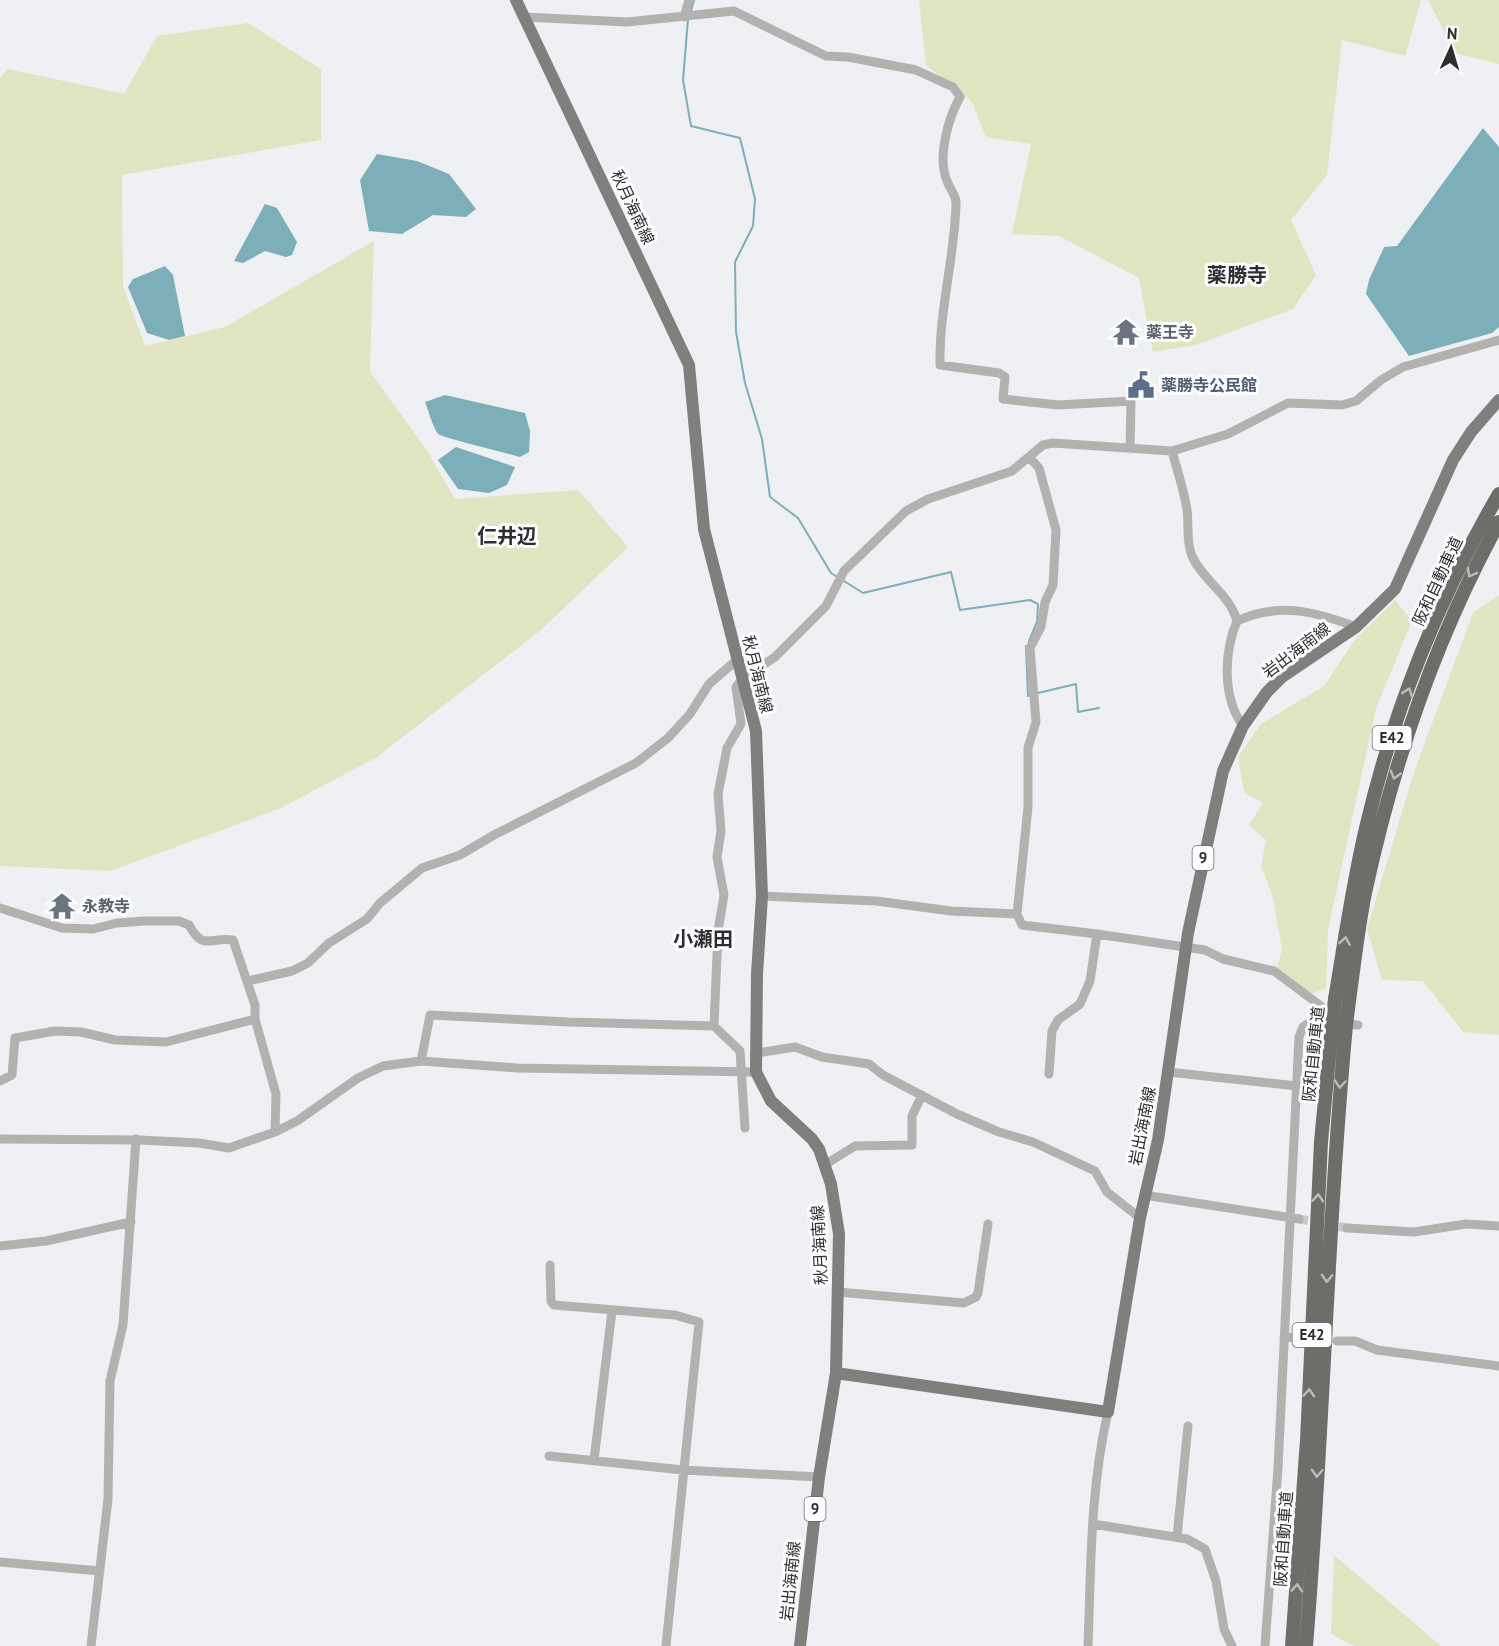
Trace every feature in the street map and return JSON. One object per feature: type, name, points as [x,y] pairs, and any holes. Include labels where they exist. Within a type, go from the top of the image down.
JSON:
[{"type":"highway","name":"阪和自動車道","points":[[1292,1646],[1307,1440],[1321,1142],[1365,834],[1393,737],[1419,661],[1443,603],[1499,494]]},
{"type":"highway","name":"阪和自動車道","points":[[1342,1000],[1365,895],[1404,741],[1430,666],[1468,579],[1499,522]]},
{"type":"highway","name":"阪和自動車道","points":[[1305,1646],[1313,1559],[1339,1024]]},
{"type":"main road","name":"秋月海南線","points":[[517,1],[689,366],[704,529],[756,731],[762,896],[757,974],[756,1071],[771,1101],[812,1139],[826,1164],[839,1234],[836,1373]]},
{"type":"main road","name":"岩出海南線","points":[[1108,1412],[1144,1195],[1158,1140],[1186,947],[1223,771],[1243,726],[1282,677],[1356,627],[1395,589],[1453,460],[1471,432],[1499,400]]},
{"type":"main road","name":"岩出海南線","points":[[800,1646],[819,1477],[836,1373]]},
{"type":"main road","points":[[836,1373],[1108,1412]]},
{"type":"street","points":[[684,17],[689,0]]},
{"type":"street","points":[[524,17],[600,22],[684,17],[734,11],[826,56],[848,57],[916,70],[958,91],[960,97],[946,126],[946,180],[957,202],[954,248],[939,326],[940,365],[999,373],[1005,377],[1003,399],[1058,405],[1131,401],[1130,449]]},
{"type":"street","points":[[714,1026],[718,931],[724,895],[717,858],[721,831],[718,794],[727,748],[741,724],[735,694],[736,687],[743,678],[775,657],[826,606],[844,571],[906,511],[928,499],[1012,471],[1043,445],[1053,443],[1172,451],[1228,434],[1288,403],[1342,405],[1356,401],[1381,380],[1403,367],[1499,340]]},
{"type":"street","points":[[1172,451],[1187,509],[1191,553],[1197,566],[1225,596],[1237,621],[1226,659],[1234,714],[1243,726]]},
{"type":"street","points":[[1030,458],[1039,468],[1056,530],[1053,585],[1045,602],[1041,627],[1030,648],[1036,722],[1028,748],[1028,807],[1017,914],[1022,925],[1186,947],[1281,975],[1321,1006],[1339,1024]]},
{"type":"street","points":[[1237,621],[1270,609],[1310,612],[1356,627]]},
{"type":"street","points":[[248,981],[292,971],[308,963],[329,943],[367,919],[380,903],[422,868],[460,855],[494,835],[636,763],[668,738],[690,714],[709,684],[738,659]]},
{"type":"street","points":[[762,896],[876,901],[951,911],[1017,914]]},
{"type":"street","points":[[0,908],[62,928],[93,929],[117,923],[178,921],[189,925],[197,940],[202,942],[234,940],[238,960],[243,965],[255,1005],[255,1019],[276,1094],[275,1132]]},
{"type":"street","points":[[1049,1074],[1053,1031],[1058,1020],[1080,1004],[1090,981],[1097,934]]},
{"type":"street","points":[[421,1061],[430,1015],[714,1026],[740,1051],[745,1128]]},
{"type":"street","points":[[0,1081],[12,1075],[15,1038],[55,1030],[81,1032],[116,1040],[166,1042],[255,1019]]},
{"type":"street","points":[[1265,1646],[1278,1468],[1284,1337],[1295,1217],[1299,1037],[1303,1027],[1312,1021],[1339,1024]]},
{"type":"street","points":[[757,1053],[795,1047],[822,1057],[869,1064],[883,1075],[999,1132],[1033,1142],[1095,1171],[1107,1192],[1140,1218]]},
{"type":"street","points":[[0,1139],[136,1140],[199,1143],[229,1148],[275,1132],[297,1121],[358,1078],[383,1066],[421,1061],[517,1068],[756,1071]]},
{"type":"street","points":[[1168,1072],[1297,1086]]},
{"type":"street","points":[[826,1164],[855,1146],[912,1145],[912,1116],[922,1095]]},
{"type":"street","points":[[91,1646],[108,1499],[110,1381],[123,1325],[136,1140]]},
{"type":"street","points":[[1144,1195],[1295,1217]]},
{"type":"street","points":[[0,1246],[46,1241],[131,1222]]},
{"type":"street","points":[[838,1292],[964,1304],[976,1297],[978,1293],[988,1224]]},
{"type":"street","points":[[1347,1228],[1414,1232],[1466,1224],[1499,1226]]},
{"type":"street","points":[[550,1265],[551,1301],[554,1305],[675,1315],[699,1322],[666,1646]]},
{"type":"street","points":[[594,1460],[612,1311]]},
{"type":"street","points":[[1284,1337],[1298,1338]]},
{"type":"street","points":[[1337,1341],[1355,1341],[1377,1350],[1499,1366]]},
{"type":"street","points":[[1088,1646],[1098,1455],[1108,1412]]},
{"type":"street","points":[[1177,1537],[1188,1426]]},
{"type":"street","points":[[549,1456],[683,1470],[819,1477]]},
{"type":"street","points":[[1094,1524],[1187,1539],[1205,1549],[1216,1581],[1224,1629],[1232,1646]]},
{"type":"street","points":[[0,1562],[100,1571]]},
{"type":"green space","points":[[919,0],[1421,0],[1405,56],[1342,40],[1327,175],[1291,220],[1316,275],[1293,309],[1196,345],[1153,352],[1139,278],[1059,236],[1012,234],[1031,144],[986,137],[972,102],[926,65]]},
{"type":"green space","points":[[1428,0],[1499,0],[1499,64],[1455,53]]},
{"type":"green space","points":[[248,23],[321,69],[321,140],[122,175],[123,286],[145,346],[225,327],[374,241],[370,372],[426,449],[455,499],[578,490],[628,547],[541,630],[377,757],[281,808],[111,871],[0,866],[0,78],[8,69],[124,94],[157,36]]},
{"type":"green space","points":[[1499,595],[1499,1035],[1463,1032],[1423,981],[1382,980],[1367,929],[1414,772],[1473,613]]},
{"type":"green space","points":[[1395,600],[1412,621],[1376,708],[1328,930],[1326,989],[1305,995],[1275,974],[1282,950],[1272,894],[1261,866],[1266,840],[1249,825],[1263,803],[1244,792],[1238,757],[1261,724],[1324,686],[1354,641]]},
{"type":"green space","points":[[1334,1555],[1441,1646],[1354,1646],[1331,1634]]},
{"type":"water","points":[[1483,128],[1499,147],[1499,327],[1492,333],[1409,356],[1366,294],[1369,280],[1384,247],[1397,246]]},
{"type":"water","points":[[377,154],[417,161],[449,174],[476,209],[466,217],[433,215],[402,234],[369,231],[360,180]]},
{"type":"water","points":[[265,204],[277,208],[297,242],[292,255],[286,257],[265,251],[243,263],[234,261]]},
{"type":"water","points":[[165,266],[173,275],[185,336],[169,340],[147,333],[128,287],[133,279]]},
{"type":"water","points":[[445,395],[525,413],[530,431],[529,452],[520,457],[438,434],[425,402]]},
{"type":"water","points":[[456,447],[515,467],[507,485],[489,493],[458,489],[438,460]]},
{"type":"waterway","points":[[690,14],[694,0]]},
{"type":"waterway","points":[[688,19],[683,80],[691,126],[740,138],[755,199],[753,226],[735,262],[736,332],[745,383],[762,439],[770,497],[798,518],[831,573],[839,578]]},
{"type":"waterway","points":[[844,581],[863,593],[951,572],[960,610],[1030,600],[1038,604],[1037,622],[1029,641]]},
{"type":"waterway","points":[[1026,646],[1028,696],[1032,695]]},
{"type":"waterway","points":[[1038,693],[1076,684],[1078,712],[1099,708]]},
{"type":"tunnel","points":[[1299,1219],[1347,1228]]},
{"type":"place","name":"薬王寺","points":[[1126,332]]},
{"type":"place","name":"薬勝寺公民館","points":[[1141,385]]},
{"type":"place","name":"永教寺","points":[[62,906]]},
{"type":"district","name":"薬勝寺","points":[[1237,275]]},
{"type":"district","name":"仁井辺","points":[[507,536]]},
{"type":"district","name":"小瀬田","points":[[703,939]]}]
